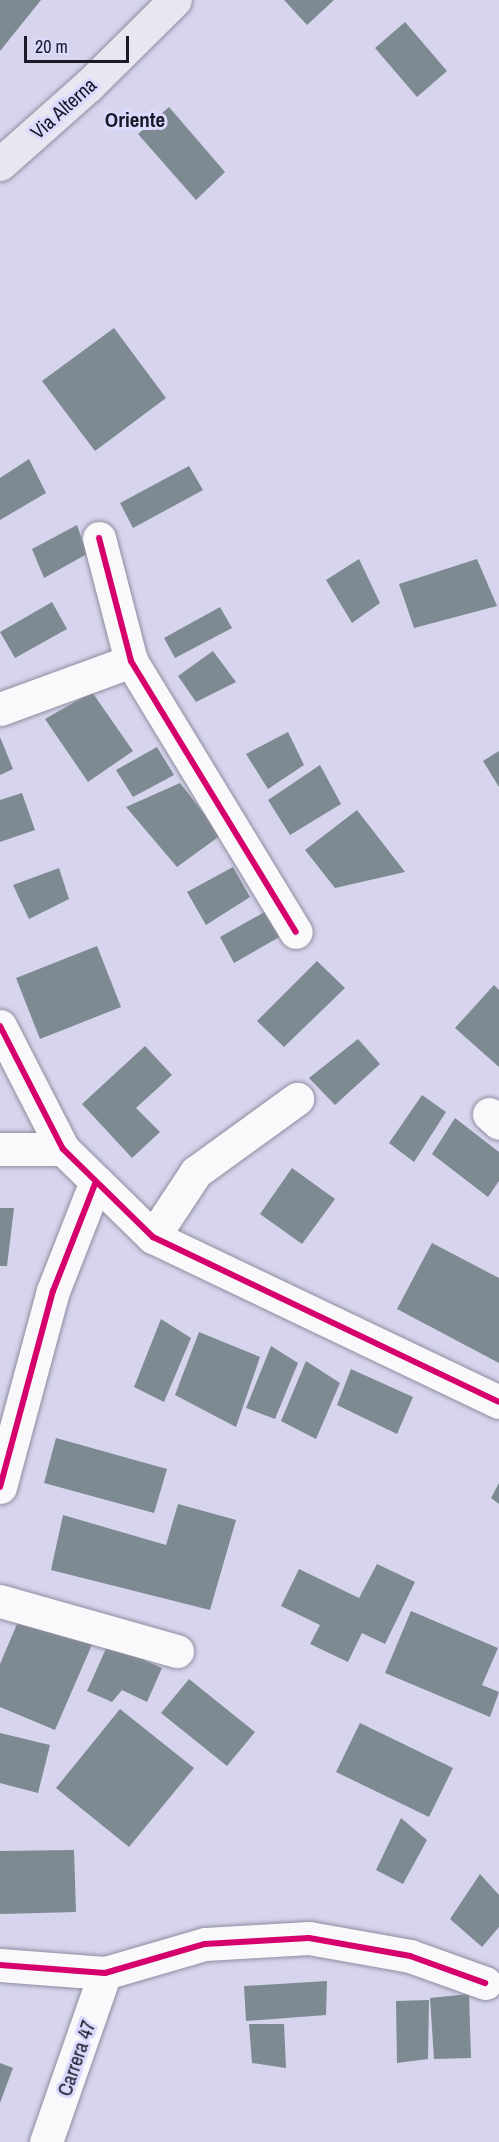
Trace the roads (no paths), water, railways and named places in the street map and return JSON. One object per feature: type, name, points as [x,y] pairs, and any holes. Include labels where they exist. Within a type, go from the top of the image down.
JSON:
[{"type":"main road","name":"Via Alterna","points":[[0,164],[88,86],[175,0]]},
{"type":"street","points":[[99,538],[131,661],[296,932]]},
{"type":"street","points":[[0,709],[131,661]]},
{"type":"street","points":[[0,1026],[63,1149],[95,1184],[153,1237],[499,1402]]},
{"type":"street","points":[[153,1237],[196,1172],[297,1099]]},
{"type":"street","points":[[0,1149],[63,1149]]},
{"type":"street","points":[[0,1486],[53,1292],[95,1184]]},
{"type":"street","points":[[0,1601],[177,1651]]},
{"type":"street","points":[[0,1965],[105,1973],[205,1944],[309,1938],[410,1956],[486,1983]]},
{"type":"street","name":"Carrera 47","points":[[46,2142],[105,1973]]},
{"type":"district","name":"Oriente","points":[[135,120]]}]
